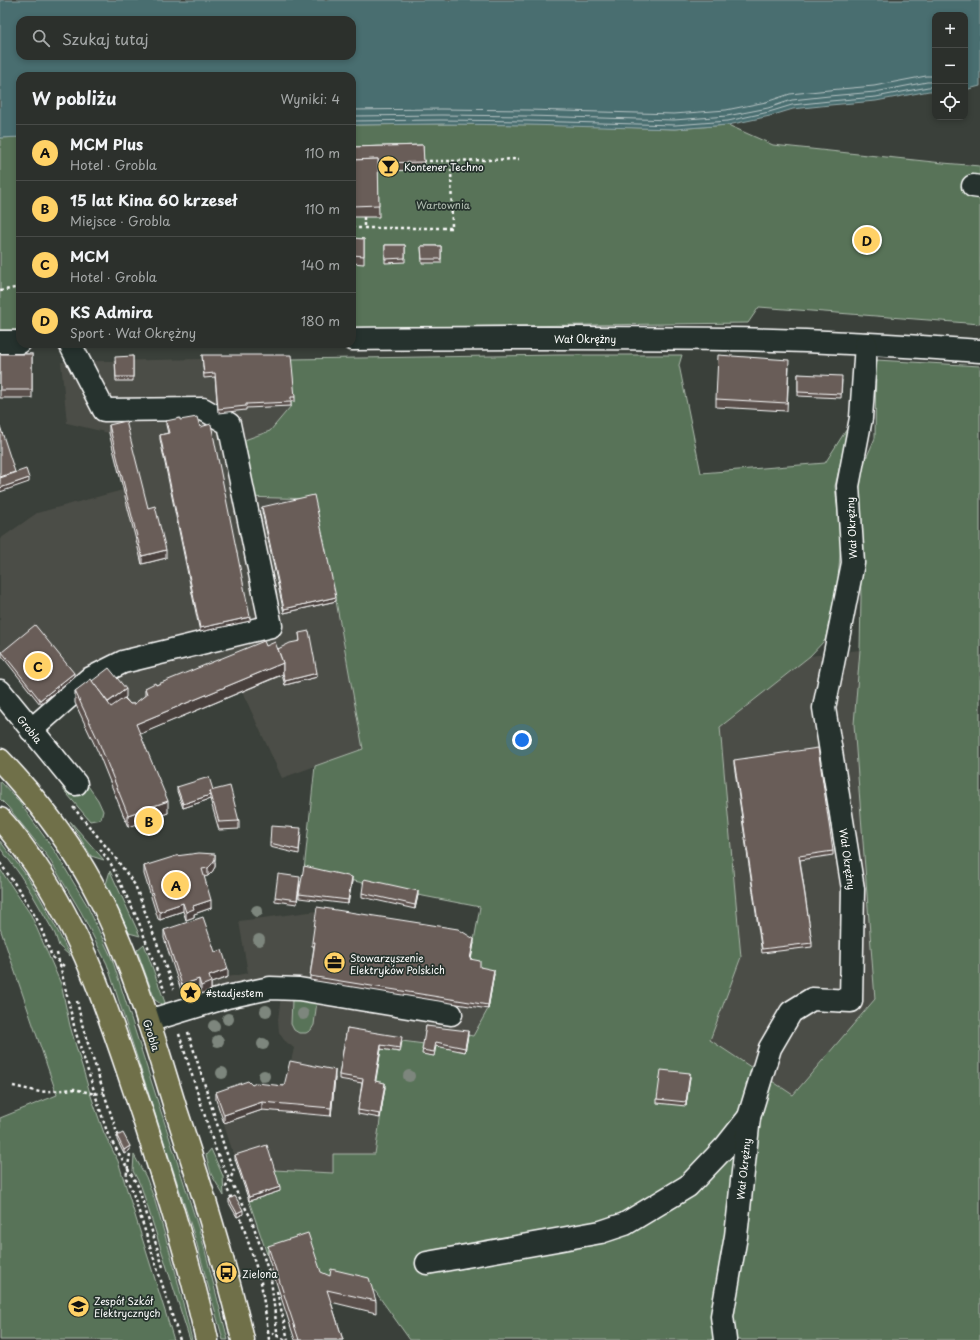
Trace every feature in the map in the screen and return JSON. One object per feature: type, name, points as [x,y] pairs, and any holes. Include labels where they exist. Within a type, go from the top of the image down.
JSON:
[{"type":"main road","name":"Grobla","points":[[0,760],[26,787],[50,818],[86,872],[122,948],[148,1020],[212,1224],[227,1273],[243,1340]]},
{"type":"main road","points":[[0,819],[28,854],[51,888],[78,939],[106,1007],[171,1203],[207,1340]]},
{"type":"street","name":"Wał Okrężny","points":[[356,339],[532,337],[726,339],[866,344],[980,351]]},
{"type":"street","points":[[0,342],[16,342]]},
{"type":"street","name":"Wał Okrężny","points":[[725,1340],[722,1316],[736,1236],[749,1117],[770,1048],[791,1012],[812,999],[851,1001],[853,889],[824,708],[852,563],[848,486],[861,418],[866,344]]},
{"type":"street","points":[[31,730],[89,678],[123,662],[271,626],[229,424],[203,409],[104,410],[72,348]]},
{"type":"street","name":"Grobla","points":[[0,691],[76,784]]},
{"type":"street","points":[[148,1020],[227,996],[270,988],[299,989],[451,1014]]},
{"type":"street","points":[[427,1263],[601,1232],[625,1224],[688,1186],[726,1146],[749,1117]]},
{"type":"path","points":[[423,161],[519,159]]},
{"type":"path","points":[[356,228],[452,228],[451,161]]},
{"type":"path","points":[[364,217],[364,228]]},
{"type":"path","points":[[0,291],[16,288]]},
{"type":"path","points":[[0,863],[22,894],[39,923],[52,957],[65,967]]},
{"type":"path","points":[[56,950],[75,1030],[108,1135],[138,1186],[165,1271]]},
{"type":"path","points":[[77,999],[83,1028],[117,1132],[124,1144]]},
{"type":"path","points":[[13,1086],[40,1092],[74,1089],[95,1094],[104,1092]]},
{"type":"path","points":[[127,1149],[130,1155],[126,1178],[132,1190],[180,1340]]},
{"type":"path","points":[[277,1291],[288,1340]]},
{"type":"path","points":[[268,1331],[269,1340]]},
{"type":"shaded area","points":[[291,359],[291,406],[270,431],[234,444],[314,499],[336,601],[363,749],[282,778],[242,691],[98,752],[75,703],[53,720],[0,653],[0,539],[37,513],[123,490],[109,433],[67,423],[61,362]]},
{"type":"shaded area","points":[[860,650],[854,724],[875,999],[793,1095],[710,1040],[741,957],[720,726],[810,656]]},
{"type":"shaded area","points":[[317,911],[474,943],[480,965],[480,971],[494,974],[488,1009],[473,1036],[468,1035],[424,1044],[402,1041],[400,1052],[385,1087],[375,1154],[333,1154],[333,1173],[274,1170],[235,1159],[216,1100],[284,1093],[294,1048],[284,1040],[279,1032],[278,1020],[281,996],[263,995],[189,1017],[182,993],[199,987],[201,993],[209,984],[228,977],[248,973],[239,921]]},
{"type":"green space","name":"Wartownia","points":[[356,125],[560,125],[674,129],[728,125],[773,145],[980,166],[980,324],[759,307],[748,323],[356,328]]},
{"type":"green space","points":[[16,137],[16,330],[0,330],[0,138]]},
{"type":"green space","points":[[559,355],[682,355],[679,365],[701,473],[825,463],[850,424],[835,486],[841,541],[837,595],[825,640],[810,656],[720,727],[741,957],[710,1040],[793,1095],[875,999],[854,724],[860,650],[860,472],[875,438],[876,360],[980,366],[980,1340],[410,1340],[375,1291],[321,1284],[308,1244],[268,1257],[249,1201],[274,1170],[333,1173],[333,1154],[375,1154],[385,1087],[375,1085],[381,1049],[400,1052],[402,1041],[424,1044],[423,1054],[434,1056],[436,1046],[468,1035],[473,1036],[488,1009],[494,974],[470,963],[480,907],[304,870],[315,766],[363,749],[336,601],[314,499],[244,497],[233,444],[270,431],[291,406],[291,359]]},
{"type":"green space","points":[[81,776],[98,800],[103,811],[101,819],[90,821],[62,788],[67,790]]},
{"type":"green space","points":[[0,781],[17,799],[56,853],[87,905],[112,959],[202,1239],[228,1340],[223,1340],[196,1241],[107,964],[81,912],[48,857],[0,799]]},
{"type":"green space","points":[[70,821],[104,860],[91,856]]},
{"type":"green space","points":[[0,841],[26,875],[50,915],[70,956],[59,946],[55,934],[32,894],[0,848]]},
{"type":"green space","points":[[0,869],[31,915],[61,984],[70,1026],[90,1093],[104,1133],[118,1161],[174,1340],[0,1340],[0,1118],[57,1095],[0,928]]},
{"type":"green space","points":[[110,871],[140,936],[129,933],[106,884]]},
{"type":"green space","points":[[144,944],[167,1008],[155,1000],[137,950]]},
{"type":"green space","points":[[292,999],[317,1001],[314,1025],[311,1030],[306,1033],[299,1033],[294,1030],[291,1024]]},
{"type":"green space","points":[[211,1149],[223,1176],[224,1196],[211,1174],[206,1155]]},
{"type":"green space","points":[[134,1155],[146,1177],[154,1198],[174,1266],[192,1340],[190,1340],[141,1186],[133,1171]]},
{"type":"water","points":[[0,0],[980,0],[980,86],[968,89],[968,12],[932,12],[932,91],[876,101],[793,109],[770,116],[728,125],[675,129],[527,125],[356,125],[356,72],[16,72],[16,137],[0,138]]},
{"type":"building","points":[[423,145],[424,162],[378,163],[378,159],[356,160],[356,147]]},
{"type":"building","points":[[378,159],[379,205],[356,206],[356,160]]},
{"type":"building","points":[[356,238],[364,239],[364,256],[356,255]]},
{"type":"building","points":[[385,245],[405,245],[405,258],[385,259]]},
{"type":"building","points":[[421,246],[441,246],[441,259],[422,259]]},
{"type":"building","points":[[0,354],[32,354],[32,390],[0,390]]},
{"type":"building","points":[[202,355],[291,355],[295,397],[291,397],[291,402],[246,404],[246,406],[218,409],[215,373],[204,374]]},
{"type":"building","points":[[718,355],[789,360],[787,403],[716,399]]},
{"type":"building","points":[[133,356],[133,377],[116,377],[115,357]]},
{"type":"building","points":[[798,374],[842,376],[841,394],[798,392]]},
{"type":"building","points":[[197,417],[200,427],[211,424],[250,617],[200,628],[160,435],[169,433],[166,421]]},
{"type":"building","points":[[126,421],[148,508],[155,506],[166,550],[142,556],[109,425]]},
{"type":"building","points":[[0,426],[15,472],[0,477]]},
{"type":"building","points":[[26,469],[29,478],[0,488],[0,478]]},
{"type":"building","points":[[314,495],[336,597],[284,609],[262,507]]},
{"type":"building","points":[[35,625],[74,673],[40,700],[2,652]]},
{"type":"building","points":[[309,631],[317,673],[285,681],[283,663],[278,649],[290,643],[300,641],[299,633]]},
{"type":"building","points":[[264,641],[266,646],[275,642],[283,663],[136,724],[168,801],[128,815],[98,740],[75,691],[91,679],[111,707],[124,698],[130,704],[134,704],[147,694],[145,688],[155,683],[156,685]]},
{"type":"building","points":[[109,668],[126,689],[108,702],[92,681]]},
{"type":"building","points":[[818,748],[833,851],[799,856],[812,943],[762,949],[734,760]]},
{"type":"building","points":[[209,777],[213,790],[210,791],[210,795],[183,804],[177,787]]},
{"type":"building","points":[[230,786],[239,821],[219,822],[210,791]]},
{"type":"building","points":[[271,826],[301,828],[299,850],[270,843]]},
{"type":"building","points":[[199,853],[215,854],[215,859],[212,864],[208,868],[202,869],[211,900],[193,906],[194,909],[186,912],[183,903],[160,912],[158,911],[144,866],[176,856]]},
{"type":"building","points":[[304,866],[352,877],[348,900],[299,894]]},
{"type":"building","points":[[278,874],[300,877],[297,900],[275,897]]},
{"type":"building","points":[[364,879],[418,891],[415,905],[362,893]]},
{"type":"building","points":[[317,907],[458,929],[474,939],[470,959],[480,961],[480,967],[494,970],[488,1005],[310,976],[315,942],[312,942]]},
{"type":"building","points":[[203,917],[215,952],[222,950],[228,969],[209,976],[211,982],[201,986],[199,979],[182,985],[164,930]]},
{"type":"building","points":[[426,1026],[468,1031],[465,1048],[436,1042],[434,1052],[422,1050]]},
{"type":"building","points":[[347,1028],[402,1037],[400,1048],[381,1045],[375,1081],[385,1083],[380,1114],[358,1110],[363,1079],[339,1075]]},
{"type":"building","points":[[290,1061],[335,1070],[331,1108],[262,1102],[224,1115],[216,1092],[248,1081],[252,1085],[256,1083],[284,1086]]},
{"type":"building","points":[[661,1070],[690,1073],[686,1102],[657,1099]]},
{"type":"building","points":[[123,1133],[130,1146],[124,1150],[117,1136]]},
{"type":"building","points":[[267,1145],[280,1187],[249,1197],[235,1155]]},
{"type":"building","points":[[235,1196],[243,1210],[237,1213],[229,1199]]},
{"type":"building","points":[[308,1233],[321,1272],[330,1276],[331,1269],[369,1278],[376,1301],[327,1290],[343,1340],[299,1340],[268,1246]]},
{"type":"place","name":"Kontener Techno","points":[[388,166]]},
{"type":"place","name":"KS Admira","points":[[867,240]]},
{"type":"place","name":"MCM","points":[[38,666]]},
{"type":"place","name":"15 lat Kina 60 krzeseł","points":[[149,821]]},
{"type":"place","name":"MCM Plus","points":[[176,885]]},
{"type":"place","name":"Stowarzyszenie Elektryków Polskich","points":[[335,963]]},
{"type":"place","name":"#stadjestem","points":[[190,992]]},
{"type":"place","name":"Zielona","points":[[227,1273]]},
{"type":"place","name":"Zespół Szkół Elektrycznych","points":[[78,1306]]}]
